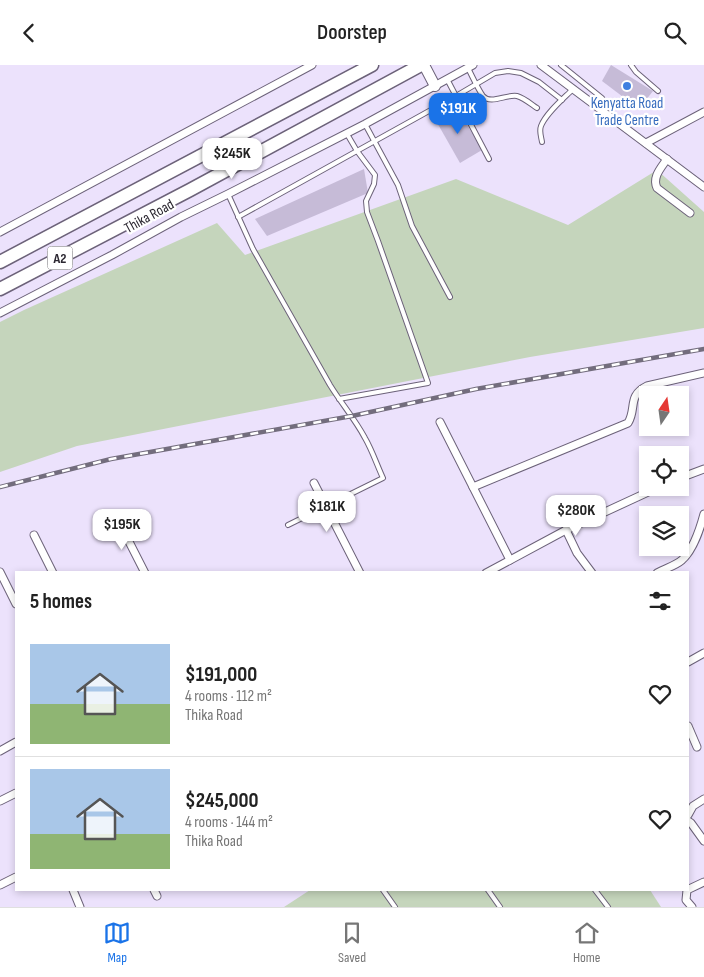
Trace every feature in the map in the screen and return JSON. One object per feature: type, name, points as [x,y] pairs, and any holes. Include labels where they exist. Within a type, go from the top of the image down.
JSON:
[{"type":"highway","name":"Thika Road","points":[[0,262],[372,65]]},
{"type":"highway","name":"Thika Road","points":[[0,289],[420,66]]},
{"type":"main road","points":[[420,66],[435,86]]},
{"type":"street","points":[[0,232],[312,65]]},
{"type":"street","points":[[541,65],[704,187]]},
{"type":"street","name":"Thika Road","points":[[0,313],[112,255],[180,217],[228,195],[346,134],[470,66]]},
{"type":"street","points":[[646,143],[704,112]]},
{"type":"street","points":[[667,159],[655,178],[657,188],[690,213]]},
{"type":"street","points":[[473,487],[628,423],[632,416],[633,401],[640,389],[704,373]]},
{"type":"street","points":[[440,422],[510,560]]},
{"type":"street","points":[[689,475],[704,469]]},
{"type":"street","points":[[314,483],[359,571]]},
{"type":"street","points":[[490,571],[566,530],[640,496]]},
{"type":"street","points":[[662,571],[681,561],[686,556],[704,514]]},
{"type":"street","points":[[118,520],[144,571]]},
{"type":"street","points":[[566,530],[577,553],[590,571]]},
{"type":"street","points":[[34,535],[52,571]]},
{"type":"street","points":[[0,572],[15,602]]},
{"type":"street","points":[[689,661],[704,653]]},
{"type":"street","points":[[689,728],[697,747]]},
{"type":"street","points":[[0,750],[15,742]]},
{"type":"street","points":[[0,801],[15,794]]},
{"type":"street","points":[[689,813],[693,806],[704,799]]},
{"type":"street","points":[[689,822],[704,841]]},
{"type":"street","points":[[0,885],[15,878]]},
{"type":"street","points":[[689,889],[704,882]]},
{"type":"street","points":[[72,891],[80,907]]},
{"type":"street","points":[[687,891],[686,899],[692,907]]},
{"type":"lane","points":[[561,65],[602,97]]},
{"type":"lane","points":[[631,65],[636,72],[658,91]]},
{"type":"lane","points":[[470,66],[483,96],[488,99],[509,96],[521,97],[537,108]]},
{"type":"lane","points":[[238,217],[495,73],[508,71],[521,73],[539,82],[562,100]]},
{"type":"lane","points":[[447,79],[489,159]]},
{"type":"lane","points":[[542,142],[540,132],[545,119],[573,89]]},
{"type":"lane","points":[[365,124],[398,185],[412,226],[450,297]]},
{"type":"lane","points":[[339,399],[428,383],[367,212],[366,201],[374,184],[375,175],[346,134]]},
{"type":"lane","points":[[228,195],[253,249],[339,399],[352,416],[366,440],[382,478],[288,525]]},
{"type":"lane","points":[[384,891],[395,907]]},
{"type":"lane","points":[[489,891],[500,907]]},
{"type":"lane","points":[[596,891],[608,907]]},
{"type":"green space","points":[[657,170],[704,212],[704,328],[530,357],[77,446],[0,472],[0,322],[24,310],[217,223],[245,255],[456,179],[568,225]]},
{"type":"green space","points":[[308,891],[651,891],[661,907],[284,907]]},
{"type":"building","name":"Kenyatta Road Trade Centre","points":[[611,65],[653,91],[639,109],[602,81]]},
{"type":"building","points":[[456,106],[482,150],[460,163],[435,119]]},
{"type":"building","points":[[364,169],[368,193],[267,236],[255,219]]},
{"type":"railway","points":[[0,487],[111,459],[352,416],[476,389],[704,349]]},
{"type":"place","name":"Kenyatta Road Trade Centre","points":[[627,86]]}]
